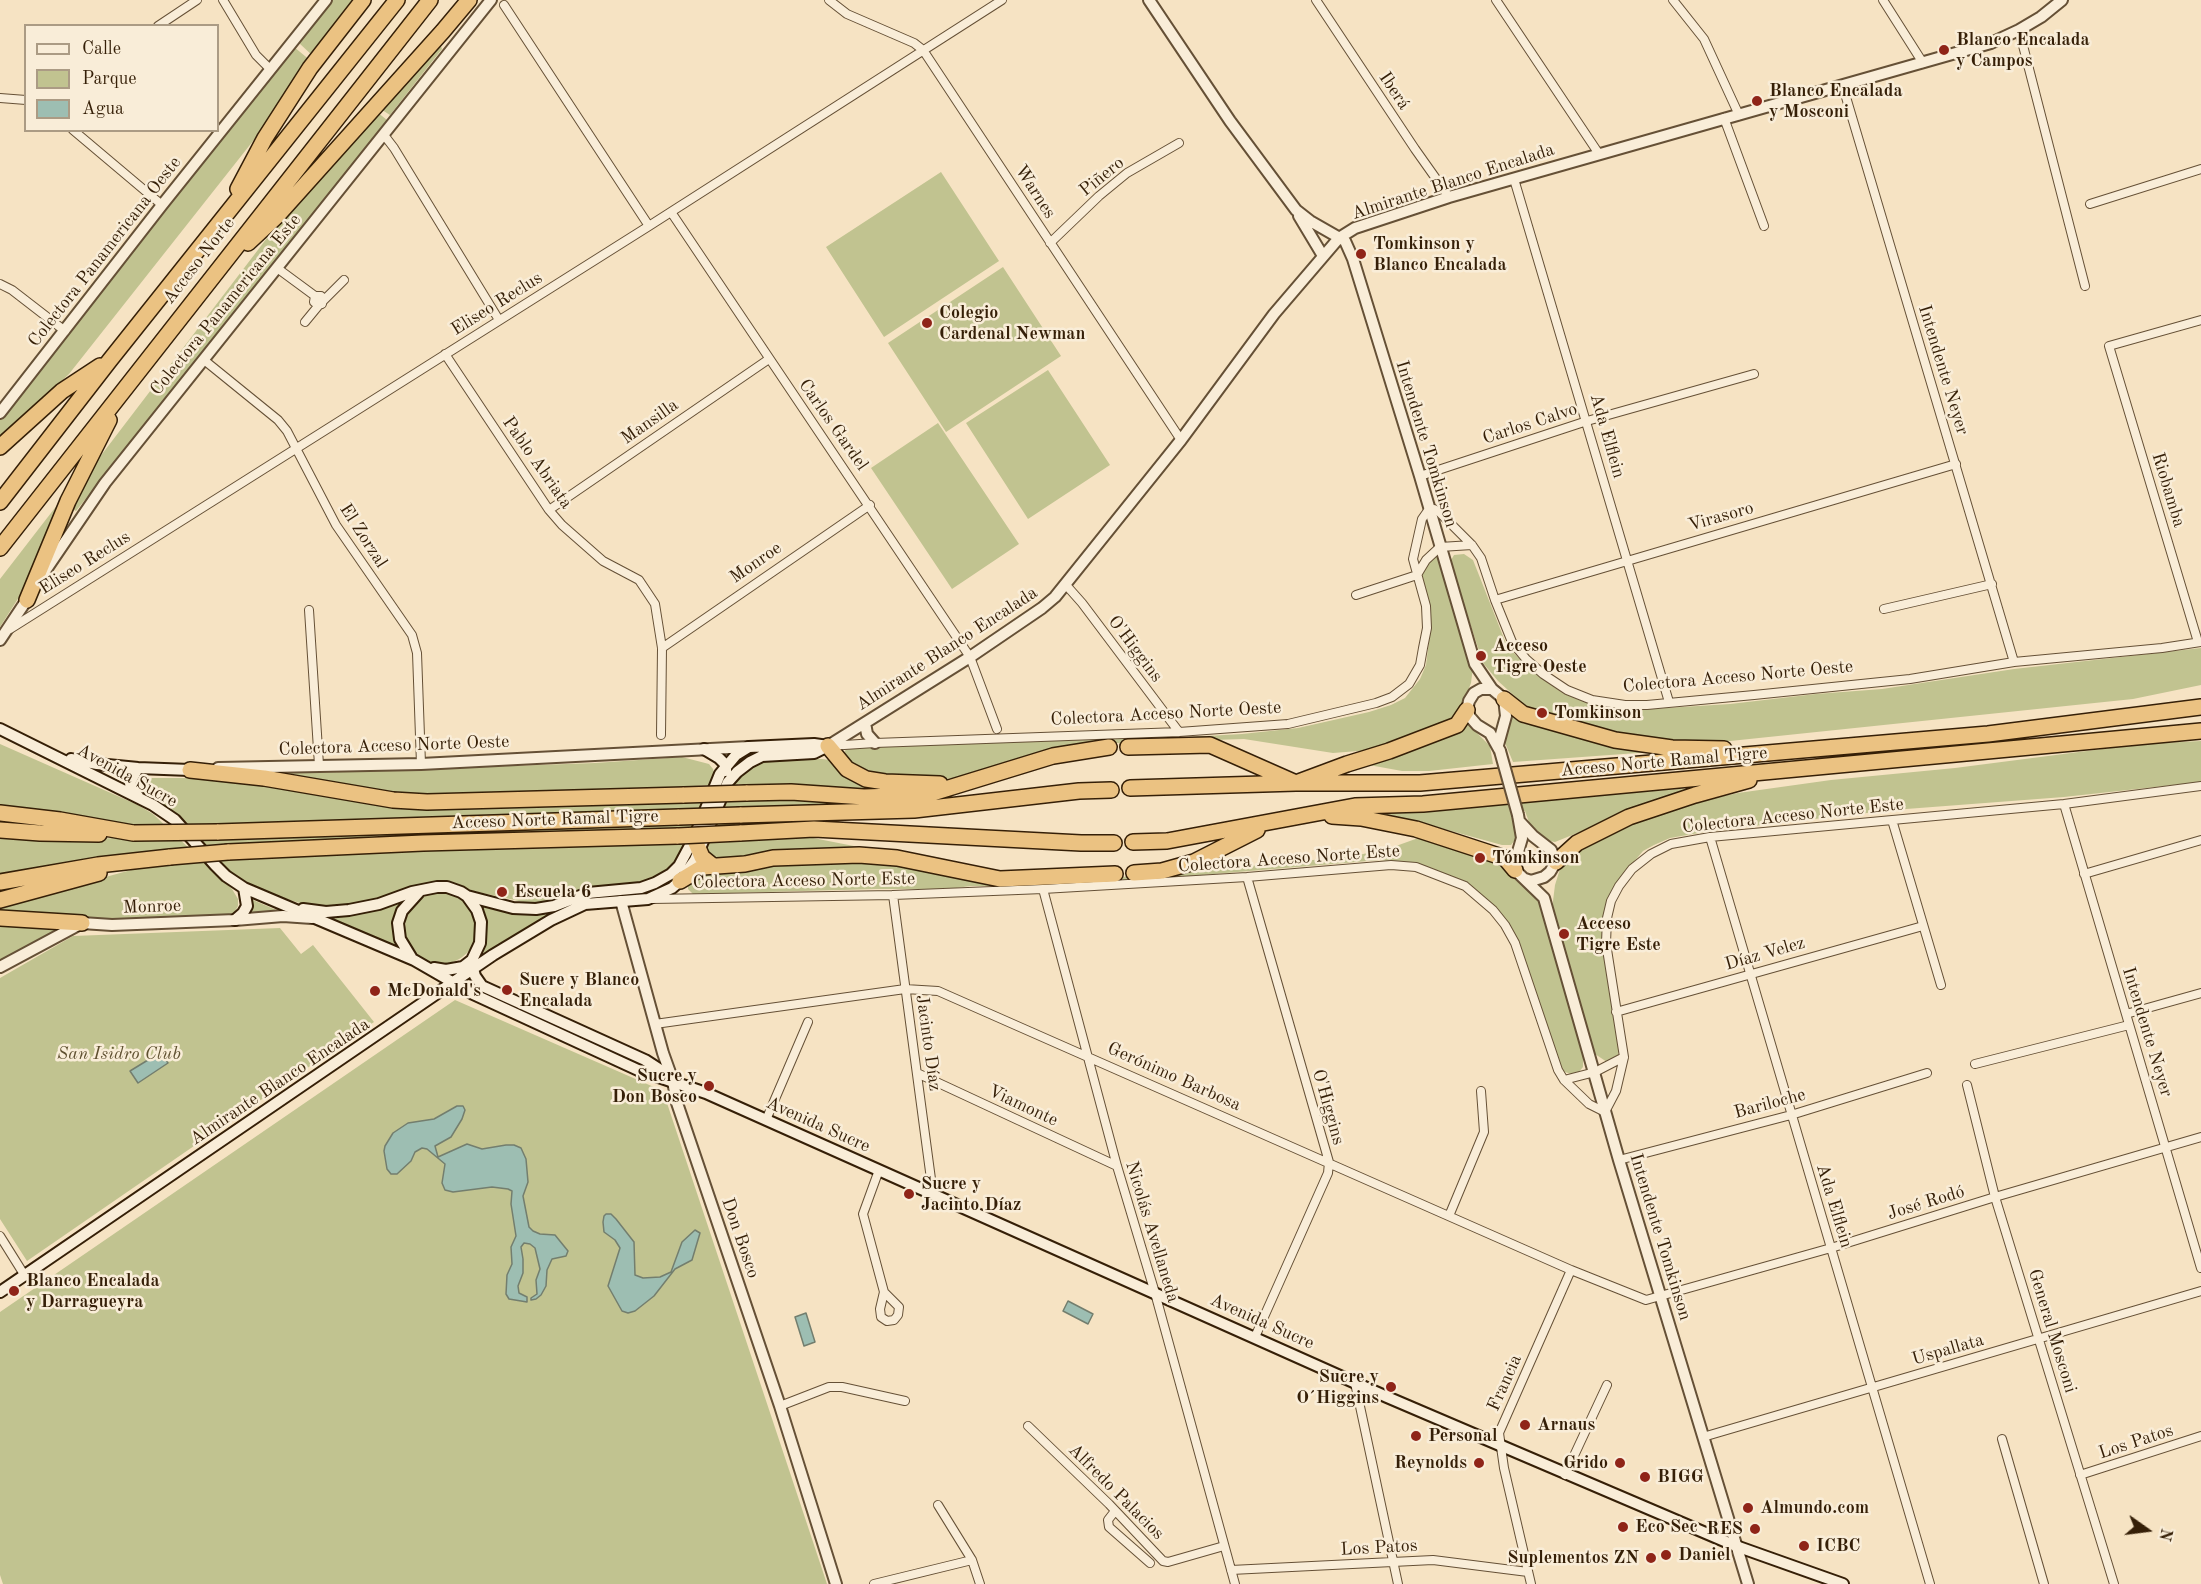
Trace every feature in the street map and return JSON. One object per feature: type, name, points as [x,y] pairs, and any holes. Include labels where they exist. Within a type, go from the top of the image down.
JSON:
[{"type":"highway","points":[[218,225],[272,128],[310,68],[363,0]]},
{"type":"highway","name":"Acceso Norte","points":[[0,502],[396,0]]},
{"type":"highway","name":"Acceso Norte","points":[[0,548],[430,0]]},
{"type":"highway","points":[[209,280],[277,216],[469,0]]},
{"type":"highway","points":[[0,447],[62,391],[110,360]]},
{"type":"highway","points":[[27,600],[68,501],[122,392]]},
{"type":"highway","points":[[1498,694],[1522,714],[1615,740],[1672,748],[1811,750]]},
{"type":"highway","points":[[2151,713],[2201,699]]},
{"type":"highway","name":"Acceso Norte Ramal Tigre","points":[[1130,788],[1296,783],[1420,783],[1988,734],[2201,707]]},
{"type":"highway","points":[[1128,747],[1210,745],[1296,783],[1457,725],[1467,710]]},
{"type":"highway","name":"Acceso Norte Ramal Tigre","points":[[1133,842],[1167,841],[1355,806],[1423,804],[2198,732]]},
{"type":"highway","points":[[828,746],[847,769],[866,779],[914,784],[973,781]]},
{"type":"highway","points":[[190,770],[264,778],[393,800],[427,802],[791,792],[864,797],[907,797],[926,795],[1053,756],[1109,747]]},
{"type":"highway","points":[[1553,867],[1577,843],[1629,817],[1776,772]]},
{"type":"highway","name":"Acceso Norte Ramal Tigre","points":[[0,830],[50,834],[217,832],[914,810],[1079,791],[1111,790]]},
{"type":"highway","points":[[0,813],[60,820],[134,833]]},
{"type":"highway","points":[[1305,814],[1361,818],[1416,829],[1505,858],[1520,874]]},
{"type":"highway","points":[[1134,873],[1162,871],[1194,862],[1273,822]]},
{"type":"highway","name":"Acceso Norte Ramal Tigre","points":[[0,882],[98,866],[228,852],[814,829],[1114,843]]},
{"type":"highway","points":[[696,844],[707,862],[713,866]]},
{"type":"highway","points":[[680,881],[704,867],[745,864],[773,858],[859,855],[897,858],[1000,879],[1115,874]]},
{"type":"highway","points":[[0,900],[139,861]]},
{"type":"highway","points":[[0,918],[82,923]]},
{"type":"street","points":[[161,24],[197,0]]},
{"type":"street","points":[[223,0],[256,55],[270,69]]},
{"type":"street","name":"Colectora Panamericana Oeste","points":[[0,413],[326,0]]},
{"type":"street","name":"Colectora Panamericana Este","points":[[3,635],[105,483],[491,0]]},
{"type":"street","name":"Warnes","points":[[829,0],[847,14],[914,43],[923,50],[1181,440]]},
{"type":"street","name":"Eliseo Reclus","points":[[3,635],[1002,0]]},
{"type":"street","points":[[1149,0],[1230,121],[1296,210],[1323,256]]},
{"type":"street","name":"Iberá","points":[[1316,0],[1449,197]]},
{"type":"street","points":[[1496,0],[1599,154]]},
{"type":"street","points":[[1673,0],[1698,28],[1739,115]]},
{"type":"street","points":[[1883,0],[1923,63]]},
{"type":"street","name":"Almirante Blanco Encalada","points":[[467,896],[513,908],[536,909],[554,906],[588,893],[641,888],[655,883],[671,874],[679,866],[696,844],[728,782],[750,762],[762,756],[814,753],[828,746],[970,657],[1042,608],[1066,585],[1181,440],[1275,314],[1339,238],[1355,228],[1449,197],[1724,118],[1843,87],[1991,43],[2041,17],[2062,0]]},
{"type":"street","points":[[504,5],[649,226]]},
{"type":"street","points":[[2019,30],[2085,286]]},
{"type":"street","name":"Intendente Neyer","points":[[1843,87],[2014,662]]},
{"type":"street","points":[[0,98],[24,100]]},
{"type":"street","points":[[1724,118],[1764,226]]},
{"type":"street","points":[[75,132],[162,205]]},
{"type":"street","points":[[384,135],[499,320]]},
{"type":"street","name":"Piñero","points":[[1050,243],[1099,196],[1127,173],[1179,143]]},
{"type":"street","points":[[2090,204],[2201,169]]},
{"type":"street","name":"Ada Elflein","points":[[1514,179],[1669,702]]},
{"type":"street","points":[[1296,210],[1339,238]]},
{"type":"street","name":"Carlos Gardel","points":[[671,212],[970,657]]},
{"type":"street","name":"Intendente Tomkinson","points":[[1339,238],[1345,241],[1353,259],[1420,476],[1475,664],[1474,693]]},
{"type":"street","points":[[277,268],[315,296],[321,296],[321,303]]},
{"type":"street","points":[[305,322],[344,280]]},
{"type":"street","points":[[0,284],[12,290],[65,331]]},
{"type":"street","name":"Riobamba","points":[[2199,642],[2109,346],[2201,320]]},
{"type":"street","name":"Pablo Abriata","points":[[445,354],[549,510],[562,525],[603,561],[639,580],[655,604],[662,648],[662,735]]},
{"type":"street","name":"Mansilla","points":[[549,510],[769,359]]},
{"type":"street","name":"El Zorzal","points":[[204,360],[278,420],[287,431],[336,525],[412,635],[417,653],[421,764]]},
{"type":"street","name":"Carlos Calvo","points":[[1420,476],[1587,421],[1754,374]]},
{"type":"street","name":"Virasoro","points":[[1495,600],[1956,464]]},
{"type":"street","name":"Monroe","points":[[662,648],[870,505]]},
{"type":"street","name":"Colectora Acceso Norte Oeste","points":[[828,746],[1179,732],[1288,724],[1376,703],[1400,693],[1409,684],[1420,664],[1427,628],[1426,606],[1413,560],[1422,519],[1429,509],[1439,512],[1472,545],[1480,558],[1512,642],[1543,674],[1567,690],[1592,700],[1626,705],[1910,679],[2014,662],[2162,648],[2199,642]]},
{"type":"street","points":[[1356,595],[1418,575],[1426,560],[1440,547],[1472,545]]},
{"type":"street","points":[[1884,609],[1992,584]]},
{"type":"street","name":"O'Higgins","points":[[1066,585],[1179,732]]},
{"type":"street","points":[[309,610],[319,765]]},
{"type":"street","points":[[970,657],[997,729]]},
{"type":"street","name":"Intendente Tomkinson","points":[[1475,664],[1498,694]]},
{"type":"street","points":[[1499,748],[1506,716],[1498,694],[1481,689],[1474,693],[1467,710],[1477,725],[1490,733],[1499,748],[1519,818],[1522,838],[1515,862],[1520,874],[1539,879],[1553,867],[1551,850],[1533,836],[1519,818]]},
{"type":"street","points":[[865,723],[867,735],[875,743]]},
{"type":"street","name":"Avenida Sucre","points":[[0,729],[141,798],[175,820],[215,866],[244,888],[414,960]]},
{"type":"street","points":[[748,747],[814,744],[828,746]]},
{"type":"street","name":"Almirante Blanco Encalada","points":[[0,1292],[454,982],[470,965],[493,955],[571,909],[595,902],[648,899],[672,888],[680,881],[726,765],[748,747]]},
{"type":"street","name":"Colectora Acceso Norte Oeste","points":[[43,750],[80,761],[138,768],[190,770],[240,766],[421,764],[748,747]]},
{"type":"street","points":[[704,749],[726,765],[728,782]]},
{"type":"street","points":[[138,768],[130,783],[131,789],[141,798]]},
{"type":"street","name":"Colectora Acceso Norte Este","points":[[648,899],[893,895],[1042,889],[1247,877],[1391,865],[1416,867],[1465,886],[1493,910],[1515,943],[1558,1071],[1589,1104],[1605,1112],[1617,1091],[1624,1057],[1606,935],[1606,918],[1611,900],[1619,886],[1632,869],[1651,854],[1671,844],[1710,837],[2064,804],[2201,786]]},
{"type":"street","name":"Intendente Neyer","points":[[2064,804],[2201,1268]]},
{"type":"street","points":[[1892,820],[1941,985]]},
{"type":"street","name":"Ada Elflein","points":[[1710,837],[1930,1584]]},
{"type":"street","points":[[2084,874],[2201,840]]},
{"type":"street","name":"Intendente Tomkinson","points":[[1544,898],[1553,867]]},
{"type":"street","name":"Intendente Tomkinson","points":[[1520,874],[1544,898],[1619,1160],[1748,1584]]},
{"type":"street","name":"O'Higgins","points":[[1247,877],[1329,1162],[1328,1173],[1255,1337]]},
{"type":"street","points":[[235,920],[243,913],[246,906],[244,888]]},
{"type":"street","points":[[447,888],[467,896],[477,910],[481,922],[480,943],[470,965],[446,970],[428,967],[414,960],[400,939],[398,923],[402,911],[414,896],[423,890],[447,888]]},
{"type":"street","name":"Nicolás Avellaneda","points":[[1042,889],[1086,1055],[1155,1293],[1235,1584]]},
{"type":"street","name":"Avenida Sucre","points":[[285,905],[326,912],[350,910],[379,904],[423,890]]},
{"type":"street","name":"Jacinto Díaz","points":[[893,895],[933,1194]]},
{"type":"street","name":"Don Bosco","points":[[621,901],[673,1081],[677,1104],[780,1406],[836,1584]]},
{"type":"street","name":"Monroe","points":[[82,923],[112,925],[283,916],[315,919]]},
{"type":"street","points":[[0,967],[82,923]]},
{"type":"street","name":"Díaz Velez","points":[[1616,1012],[1923,926]]},
{"type":"street","name":"Avenida Sucre","points":[[470,965],[482,986],[645,1060],[673,1081]]},
{"type":"street","name":"Avenida Sucre","points":[[428,967],[473,994],[638,1070],[697,1089],[1355,1383],[1736,1546],[1843,1584]]},
{"type":"street","name":"Gerónimo Barbosa","points":[[655,1024],[905,989],[928,988],[1086,1055],[1637,1298],[1646,1300],[1661,1298]]},
{"type":"street","points":[[2126,1014],[2201,993]]},
{"type":"street","points":[[766,1120],[808,1022]]},
{"type":"street","points":[[1974,1064],[2129,1025]]},
{"type":"street","points":[[1564,1080],[1595,1072],[1624,1057]]},
{"type":"street","name":"Viamonte","points":[[917,1073],[1117,1166]]},
{"type":"street","name":"Bariloche","points":[[1619,1160],[1791,1114],[1927,1073]]},
{"type":"street","name":"General Mosconi","points":[[1967,1085],[1995,1197],[2114,1584]]},
{"type":"street","points":[[1449,1216],[1485,1132],[1481,1091]]},
{"type":"street","name":"José Rodó","points":[[1661,1298],[2201,1137]]},
{"type":"street","points":[[879,1170],[863,1214],[884,1292]]},
{"type":"street","points":[[0,1236],[25,1276]]},
{"type":"street","name":"Francia","points":[[1531,1584],[1499,1433],[1571,1270]]},
{"type":"street","name":"Uspallata","points":[[1703,1437],[2201,1291]]},
{"type":"street","points":[[1355,1383],[1398,1584]]},
{"type":"street","points":[[1565,1474],[1607,1385]]},
{"type":"street","points":[[780,1406],[829,1387],[905,1401]]},
{"type":"street","name":"Alfredo Palacios","points":[[1028,1426],[1163,1561],[1168,1562],[1224,1546]]},
{"type":"street","name":"Los Patos","points":[[2080,1475],[2201,1436]]},
{"type":"street","points":[[2002,1439],[2044,1584]]},
{"type":"street","points":[[938,1505],[972,1560],[980,1584]]},
{"type":"street","points":[[1115,1511],[1108,1520],[1109,1527],[1150,1563]]},
{"type":"street","points":[[874,1584],[972,1560]]},
{"type":"street","name":"Los Patos","points":[[1231,1570],[1393,1564],[1433,1560],[1528,1572]]},
{"type":"green space","points":[[332,0],[359,0],[315,58],[298,42]]},
{"type":"green space","points":[[441,46],[442,49],[390,115],[379,108]]},
{"type":"green space","points":[[294,47],[311,61],[268,122],[69,374],[0,439],[0,419]]},
{"type":"green space","points":[[377,112],[387,120],[76,511],[70,508],[83,479],[267,238]]},
{"type":"green space","points":[[941,172],[999,261],[884,337],[826,247]]},
{"type":"green space","points":[[1003,267],[1061,356],[946,432],[888,343]]},
{"type":"green space","points":[[1048,370],[1110,465],[1028,519],[966,423]]},
{"type":"green space","points":[[938,423],[1019,544],[952,589],[871,468]]},
{"type":"green space","points":[[61,500],[26,586],[0,627],[0,579]]},
{"type":"green space","points":[[1464,554],[1473,560],[1505,641],[1512,651],[1531,671],[1564,694],[1609,708],[1650,709],[1730,704],[1882,689],[2014,669],[2201,648],[2201,685],[2133,699],[1711,743],[1668,743],[1615,735],[1530,710],[1498,681],[1483,663],[1450,562],[1454,555]]},
{"type":"green space","points":[[1436,555],[1440,557],[1473,667],[1471,683],[1458,716],[1430,730],[1371,750],[1333,753],[1244,739],[1090,744],[963,778],[925,780],[860,773],[843,755],[846,749],[854,747],[1242,734],[1298,728],[1391,705],[1405,698],[1420,679],[1426,665],[1431,624],[1430,605],[1418,563],[1423,558]]},
{"type":"green space","points":[[1509,715],[1524,724],[1665,751],[1513,762],[1503,738]]},
{"type":"green space","points":[[1468,724],[1490,746],[1493,764],[1429,771],[1402,771],[1366,763],[1442,738]]},
{"type":"green space","points":[[2201,741],[2201,782],[2064,797],[1893,810],[1710,831],[1670,838],[1654,845],[1643,851],[1616,883],[1601,923],[1619,1049],[1618,1057],[1607,1062],[1595,1054],[1552,909],[1555,885],[1560,869],[1568,857],[1621,826],[1701,801],[1738,793],[2141,744]]},
{"type":"green space","points":[[0,744],[138,805],[153,814],[232,889],[238,899],[238,906],[234,913],[218,919],[87,920],[0,913],[0,906],[142,867],[183,859],[170,849],[119,855],[0,877],[0,836],[77,839],[159,837],[148,824],[128,826],[0,809]]},
{"type":"green space","points":[[682,757],[709,764],[715,777],[713,785],[627,790],[388,797],[267,772],[310,773],[595,763]]},
{"type":"green space","points":[[762,760],[830,760],[848,779],[865,786],[889,791],[895,795],[738,784],[733,794],[786,794],[878,806],[722,809],[735,782],[750,767]]},
{"type":"green space","points":[[139,778],[202,778],[249,783],[367,802],[708,796],[703,810],[381,822],[206,824],[216,836],[750,820],[751,823],[749,826],[221,845],[228,854],[690,840],[676,866],[641,886],[537,905],[437,883],[341,908],[310,906],[273,895],[243,882],[220,867],[137,792],[135,783]]},
{"type":"green space","points":[[1690,788],[1690,790],[1555,842],[1545,840],[1530,825],[1525,811],[1510,811],[1516,829],[1515,840],[1511,845],[1502,845],[1433,826],[1372,813]]},
{"type":"green space","points":[[808,837],[864,848],[719,864],[703,854],[707,839]]},
{"type":"green space","points":[[1421,837],[1501,862],[1514,878],[1523,882],[1542,901],[1583,1053],[1583,1067],[1578,1073],[1565,1072],[1558,1066],[1539,1001],[1513,933],[1474,890],[1414,864],[1380,860],[1131,881],[1041,886],[693,894],[688,889],[693,878],[710,872],[794,863],[859,861],[1087,879],[1154,875],[1355,856]]},
{"type":"green space","points":[[441,892],[455,895],[467,902],[474,914],[477,928],[474,942],[467,954],[455,961],[441,964],[427,961],[415,954],[408,942],[405,928],[408,914],[415,902],[427,895]]},
{"type":"green space","points":[[404,899],[398,907],[393,926],[395,948],[323,915]]},
{"type":"green space","points":[[253,900],[281,912],[251,915]]},
{"type":"green space","points":[[478,902],[506,913],[553,914],[480,956],[487,930],[484,909]]},
{"type":"green space","points":[[0,923],[62,927],[0,960]]},
{"type":"green space","name":"San Isidro Club","points":[[280,928],[301,954],[313,945],[374,1022],[27,1261],[0,1219],[0,978],[73,936]]},
{"type":"green space","points":[[455,1000],[663,1091],[827,1584],[3,1584],[0,1575],[0,1312]]},
{"type":"water","points":[[161,1052],[168,1063],[138,1083],[130,1071]]},
{"type":"water","points":[[457,1106],[463,1106],[465,1110],[462,1119],[451,1137],[435,1146],[438,1157],[467,1144],[482,1149],[506,1145],[521,1148],[526,1159],[528,1182],[523,1196],[529,1227],[540,1234],[555,1235],[568,1251],[566,1256],[552,1259],[547,1270],[546,1286],[536,1299],[531,1300],[537,1294],[536,1280],[540,1269],[535,1248],[524,1243],[521,1247],[523,1273],[518,1286],[519,1293],[527,1297],[527,1302],[509,1299],[506,1294],[507,1275],[512,1264],[511,1247],[516,1236],[511,1204],[512,1191],[492,1187],[453,1192],[445,1190],[442,1183],[445,1164],[427,1149],[422,1148],[415,1152],[411,1161],[397,1174],[391,1174],[387,1169],[384,1151],[393,1133],[408,1123],[434,1119]]},
{"type":"water","points":[[606,1214],[611,1214],[616,1219],[634,1242],[635,1275],[643,1278],[660,1277],[671,1272],[682,1242],[695,1230],[700,1233],[692,1260],[675,1269],[654,1296],[635,1311],[628,1313],[622,1311],[608,1286],[620,1248],[615,1240],[604,1232],[603,1222]]},
{"type":"water","points":[[1068,1301],[1093,1314],[1088,1324],[1063,1311]]},
{"type":"water","points":[[806,1313],[815,1342],[804,1346],[795,1317]]},
{"type":"place","name":"Blanco Encalada y Campos","points":[[1944,50]]},
{"type":"place","name":"Blanco Encalada y Mosconi","points":[[1757,101]]},
{"type":"place","name":"Tomkinson y Blanco Encalada","points":[[1361,254]]},
{"type":"place","name":"Colegio Cardenal Newman","points":[[927,323]]},
{"type":"place","name":"Acceso Tigre Oeste","points":[[1481,656]]},
{"type":"place","name":"Tomkinson","points":[[1542,713]]},
{"type":"place","name":"Tómkinson","points":[[1480,858]]},
{"type":"place","name":"Escuela 6","points":[[502,892]]},
{"type":"place","name":"Acceso Tigre Este","points":[[1564,934]]},
{"type":"place","name":"Sucre y Blanco Encalada","points":[[507,990]]},
{"type":"place","name":"McDonald's","points":[[375,991]]},
{"type":"place","name":"Sucre y Don Bosco","points":[[709,1086]]},
{"type":"place","name":"Sucre y Jacinto Díaz","points":[[909,1194]]},
{"type":"place","name":"Blanco Encalada y Darragueyra","points":[[14,1291]]},
{"type":"place","name":"Sucre y O´Higgins","points":[[1391,1387]]},
{"type":"place","name":"Arnaus","points":[[1525,1425]]},
{"type":"place","name":"Personal","points":[[1416,1436]]},
{"type":"place","name":"Reynolds","points":[[1479,1463]]},
{"type":"place","name":"Grido","points":[[1620,1463]]},
{"type":"place","name":"BIGG","points":[[1645,1477]]},
{"type":"place","name":"Almundo.com","points":[[1748,1508]]},
{"type":"place","name":"Eco Sec","points":[[1623,1527]]},
{"type":"place","name":"RES","points":[[1755,1529]]},
{"type":"place","name":"ICBC","points":[[1804,1546]]},
{"type":"place","name":"Daniel","points":[[1666,1555]]},
{"type":"place","name":"Suplementos ZN","points":[[1651,1558]]}]
